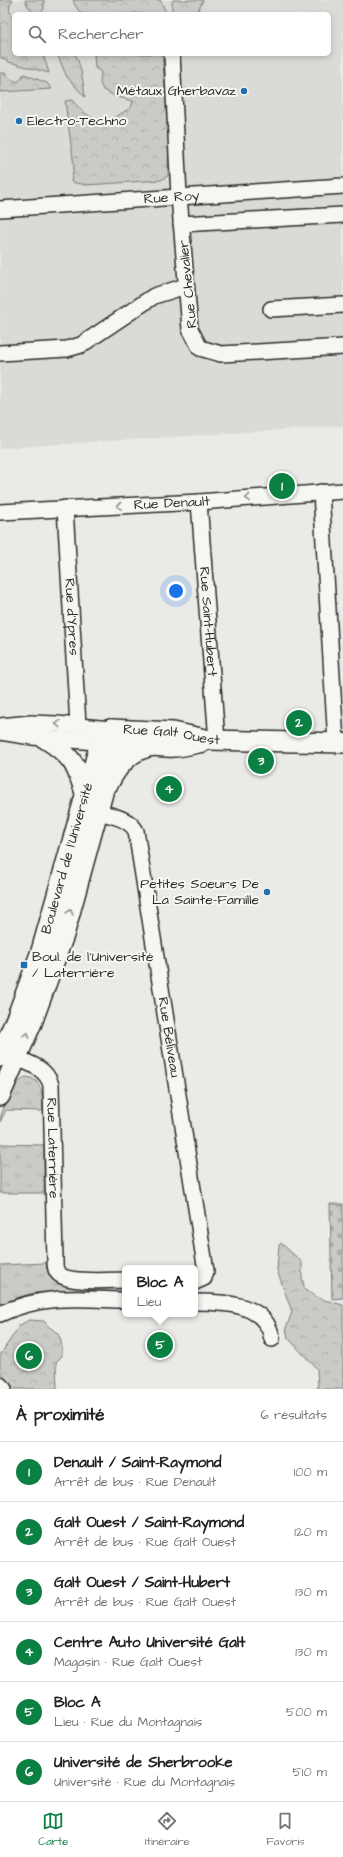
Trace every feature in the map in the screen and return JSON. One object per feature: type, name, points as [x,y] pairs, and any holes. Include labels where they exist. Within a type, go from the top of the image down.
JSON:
[{"type":"main road","name":"Rue Galt Ouest","points":[[108,739],[174,732],[213,741],[340,743]]},
{"type":"main road","points":[[44,738],[66,753],[75,764],[93,802]]},
{"type":"main road","points":[[93,802],[108,739]]},
{"type":"main road","points":[[93,802],[124,761],[149,746],[174,748],[213,741]]},
{"type":"main road","name":"Boulevard de l'Université","points":[[0,1096],[6,1056],[17,1016],[93,802]]},
{"type":"street","name":"Rue Chevalier","points":[[172,56],[179,196],[190,330],[200,348],[221,354],[343,347]]},
{"type":"street","name":"Rue Roy","points":[[0,209],[343,186]]},
{"type":"street","points":[[181,224],[343,215]]},
{"type":"street","points":[[0,353],[67,349],[81,345],[154,296],[186,286]]},
{"type":"street","points":[[270,309],[343,305]]},
{"type":"street","name":"Rue Denault","points":[[0,512],[199,502],[343,491]]},
{"type":"street","points":[[321,492],[340,743]]},
{"type":"street","name":"Rue Saint-Hubert","points":[[199,502],[213,741]]},
{"type":"street","name":"Rue d'Ypres","points":[[65,508],[78,725]]},
{"type":"street","name":"Rue Galt Ouest","points":[[0,726],[31,723],[78,725],[108,739]]},
{"type":"street","name":"Rue Galt Ouest","points":[[0,732],[44,738],[108,739],[149,746]]},
{"type":"street","name":"Rue Béliveau","points":[[93,802],[126,821],[133,826],[136,831],[204,1256],[206,1271],[200,1280]]},
{"type":"street","name":"Rue Laterrière","points":[[6,1056],[38,1068],[46,1073],[51,1085],[55,1261],[58,1273],[71,1279],[122,1280]]},
{"type":"street","points":[[0,1314],[26,1304],[44,1300],[63,1298],[122,1300]]},
{"type":"street","points":[[198,1302],[228,1304],[254,1312],[268,1324],[272,1339]]},
{"type":"street","points":[[0,1385],[4,1389]]},
{"type":"shaded area","points":[[0,0],[343,0],[343,426],[0,448]]},
{"type":"green space","points":[[0,0],[13,0],[9,8],[12,16],[12,56],[44,56],[49,73],[9,62],[0,57]]},
{"type":"green space","points":[[25,0],[44,0],[44,9],[42,12],[34,12]]},
{"type":"green space","points":[[73,0],[160,0],[166,12],[80,12]]},
{"type":"green space","points":[[173,0],[203,0],[198,12],[172,12]]},
{"type":"green space","points":[[58,56],[76,56],[81,70],[85,97],[67,77]]},
{"type":"green space","points":[[94,56],[162,56],[169,126],[168,176],[161,180],[86,185],[71,182],[74,166],[65,101],[72,100],[79,108],[93,118],[98,120],[109,120],[131,108],[133,101],[117,97],[103,90],[100,83],[101,72],[95,68]]},
{"type":"green space","points":[[0,73],[5,73],[10,79],[18,82],[24,74],[47,83],[52,89],[0,92]]},
{"type":"green space","points":[[26,1077],[32,1078],[39,1085],[42,1095],[43,1111],[6,1110],[0,1122],[3,1111],[13,1089],[22,1079]]},
{"type":"green space","points":[[0,1144],[44,1145],[44,1193],[0,1193]]},
{"type":"green space","points":[[330,1204],[343,1204],[343,1298],[332,1299]]},
{"type":"green space","points":[[281,1243],[302,1262],[302,1278],[305,1290],[321,1299],[343,1305],[343,1389],[318,1389],[317,1369],[288,1338],[286,1328],[292,1312],[277,1270],[279,1245]]},
{"type":"green space","points":[[46,1263],[50,1276],[57,1282],[119,1286],[120,1290],[117,1292],[42,1292],[29,1294],[0,1304],[0,1265]]},
{"type":"green space","points":[[29,1320],[44,1321],[56,1332],[61,1340],[62,1356],[56,1362],[57,1389],[15,1389],[0,1372],[0,1355],[20,1325]]},
{"type":"place","name":"Métaux Gherbavaz","points":[[244,91]]},
{"type":"place","name":"Electro-Techno","points":[[19,121]]},
{"type":"place","name":"Denault / Saint-Raymond","points":[[282,486]]},
{"type":"place","name":"Galt Ouest / Saint-Raymond","points":[[299,723]]},
{"type":"place","name":"Galt Ouest / Saint-Hubert","points":[[261,761]]},
{"type":"place","name":"Centre Auto Université Galt","points":[[169,789]]},
{"type":"place","name":"Petites Soeurs De La Sainte-Famille","points":[[267,892]]},
{"type":"place","name":"Boul. de l'Université / Laterrière","points":[[24,965]]},
{"type":"place","name":"Bloc A","points":[[160,1345]]},
{"type":"place","name":"Université de Sherbrooke","points":[[29,1356]]}]
